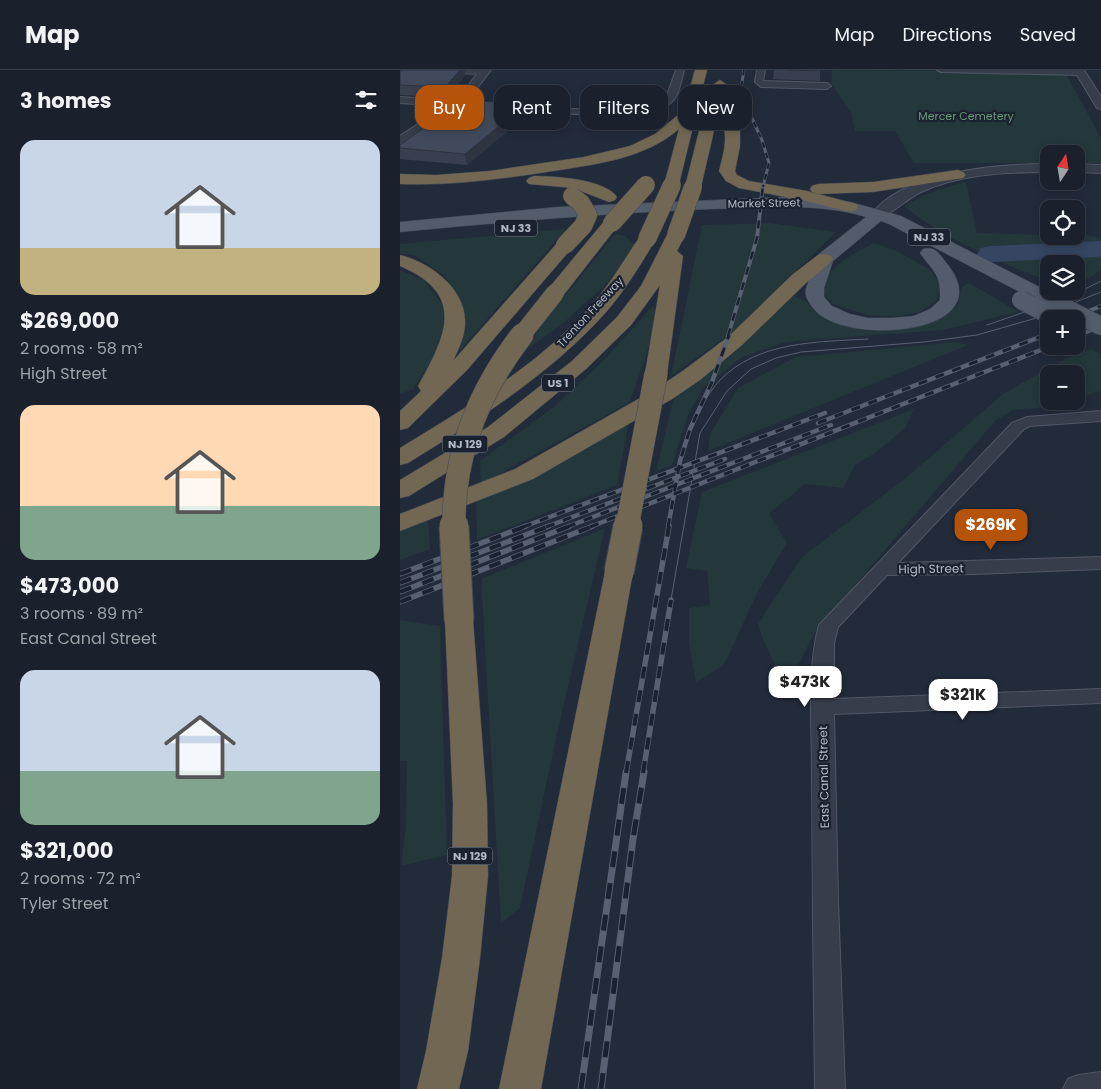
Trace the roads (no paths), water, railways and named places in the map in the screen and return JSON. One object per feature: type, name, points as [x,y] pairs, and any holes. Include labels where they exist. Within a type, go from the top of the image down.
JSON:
[{"type":"highway","name":"Trenton Freeway","points":[[697,85],[701,70]]},
{"type":"highway","points":[[721,78],[724,105],[733,129],[734,140],[728,175],[736,181],[749,186],[816,198],[850,207]]},
{"type":"highway","name":"US 1","points":[[400,491],[496,432],[579,366],[624,321],[645,294],[676,235],[693,187],[721,78]]},
{"type":"highway","points":[[400,179],[439,180],[485,176],[618,155],[664,135],[678,123]]},
{"type":"highway","name":"Trenton Freeway","points":[[400,458],[519,380],[575,332],[607,298],[623,278],[647,239],[672,184],[685,130]]},
{"type":"highway","points":[[612,223],[681,146]]},
{"type":"highway","points":[[749,186],[784,189],[843,189],[904,184],[958,175]]},
{"type":"highway","points":[[400,190],[448,190],[537,181],[566,183],[585,186],[609,197],[614,206],[612,223]]},
{"type":"highway","points":[[400,423],[461,365],[584,225],[589,214],[582,202],[572,196],[545,188],[510,184]]},
{"type":"highway","name":"NJ 129","points":[[438,1089],[447,1051],[460,968],[470,876],[470,804],[454,499],[460,460],[470,425],[484,392],[502,362],[526,328],[612,223]]},
{"type":"highway","points":[[520,1089],[656,374],[676,235]]},
{"type":"highway","points":[[400,523],[524,474],[664,394],[692,375],[735,341],[799,279],[824,259]]},
{"type":"highway","points":[[400,260],[416,267],[437,282],[446,291],[455,310],[456,320],[450,342],[418,404]]},
{"type":"main road","name":"Market Street","points":[[400,228],[558,212],[696,205],[786,202],[850,207],[893,236],[1040,310]]},
{"type":"main road","name":"Market Street","points":[[400,240],[550,225],[751,214],[819,216],[872,221],[895,220],[1101,326]]},
{"type":"main road","points":[[872,221],[824,259],[814,292],[819,304],[831,313],[855,321],[887,324],[905,323],[932,317],[942,311],[950,296],[951,285],[945,272],[929,254]]},
{"type":"main road","points":[[1085,334],[1101,342]]},
{"type":"street","points":[[414,70],[486,71]]},
{"type":"street","points":[[484,105],[614,111],[643,110],[659,106],[670,99],[680,70]]},
{"type":"street","points":[[761,70],[758,82],[761,84],[826,86]]},
{"type":"street","points":[[941,70],[1080,71],[1099,100]]},
{"type":"street","points":[[475,85],[486,71]]},
{"type":"street","points":[[400,100],[415,101]]},
{"type":"street","points":[[400,142],[417,130]]},
{"type":"street","points":[[872,221],[906,194],[958,175],[1007,169],[1040,168]]},
{"type":"street","points":[[1085,168],[1101,169]]},
{"type":"street","name":"East Canal Street","points":[[830,1089],[825,901],[823,707],[824,643],[829,625],[1022,423],[1101,416]]},
{"type":"street","name":"High Street","points":[[882,569],[975,568],[1101,563]]},
{"type":"street","points":[[823,707],[1101,696]]},
{"type":"street","points":[[1078,1089],[1101,1086]]},
{"type":"waterway","points":[[991,254],[1101,249]]},
{"type":"tram line","points":[[987,325],[1071,296],[1101,281]]},
{"type":"tram line","points":[[671,600],[700,433],[727,391],[751,369],[776,358],[801,352],[924,342],[977,335],[1033,319],[1101,292]]},
{"type":"tram line","points":[[690,429],[715,385],[735,367],[752,358],[789,346],[868,339]]},
{"type":"railway","points":[[744,70],[741,88],[744,101],[762,140],[769,163],[763,187]]},
{"type":"railway","points":[[728,336],[757,238],[763,185]]},
{"type":"railway","points":[[1085,312],[1101,306]]},
{"type":"railway","points":[[1085,333],[1101,326]]},
{"type":"railway","points":[[679,468],[690,429],[712,382],[729,335]]},
{"type":"railway","points":[[818,423],[1040,337]]},
{"type":"railway","points":[[674,494],[1040,350]]},
{"type":"railway","points":[[679,468],[825,413]]},
{"type":"railway","points":[[676,485],[831,425]]},
{"type":"railway","points":[[677,477],[725,459]]},
{"type":"railway","points":[[523,527],[679,468]]},
{"type":"railway","points":[[677,477],[679,468]]},
{"type":"railway","points":[[546,527],[677,477]]},
{"type":"railway","points":[[676,485],[677,477]]},
{"type":"railway","points":[[567,527],[676,485]]},
{"type":"railway","points":[[674,494],[676,485]]},
{"type":"railway","points":[[590,527],[674,494]]},
{"type":"railway","points":[[668,527],[674,494]]},
{"type":"railway","points":[[400,574],[526,526]]},
{"type":"railway","points":[[400,583],[549,526]]},
{"type":"railway","points":[[400,592],[570,526]]},
{"type":"railway","points":[[400,602],[593,526]]},
{"type":"railway","points":[[626,773],[669,526]]},
{"type":"railway","points":[[643,773],[671,600]]},
{"type":"railway","points":[[581,1089],[626,772]]},
{"type":"railway","points":[[601,1089],[633,839],[644,772]]},
{"type":"park label","name":"Mercer Cemetery","points":[[966,116]]}]
